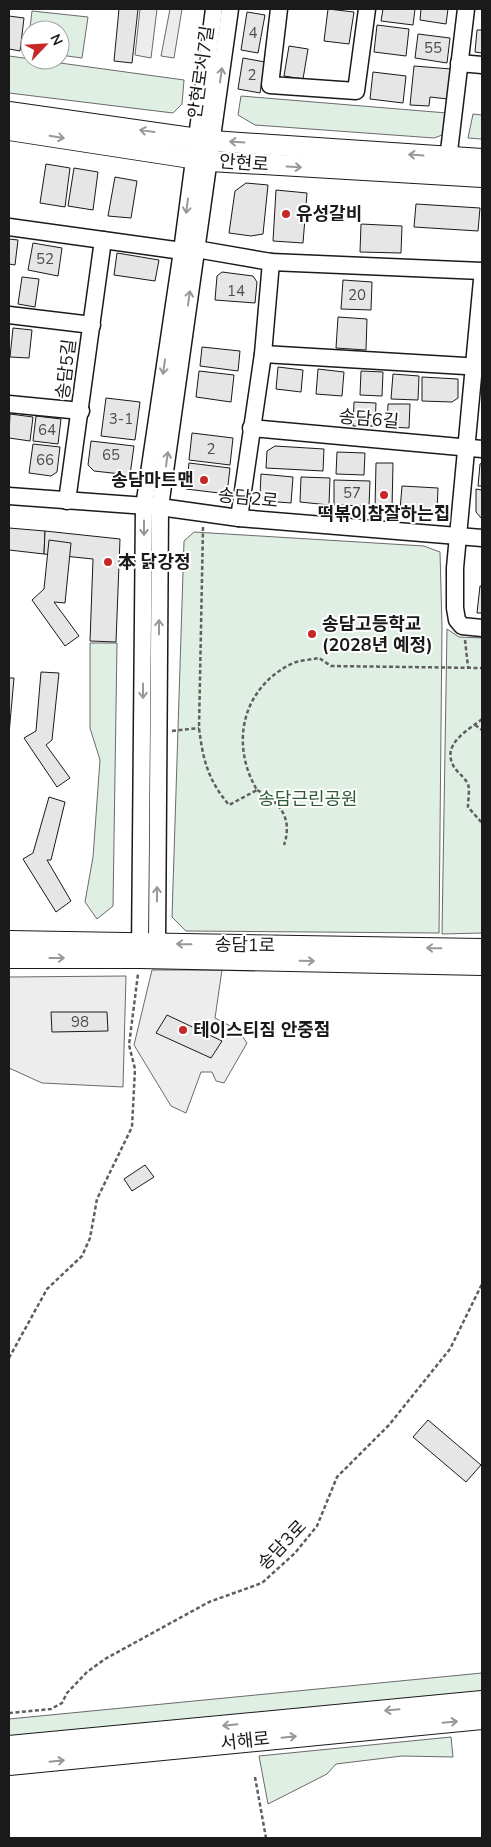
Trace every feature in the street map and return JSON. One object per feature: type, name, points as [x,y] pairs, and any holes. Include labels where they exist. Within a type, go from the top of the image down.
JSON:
[{"type":"main road","name":"안현로","points":[[9,112],[204,139],[448,166],[482,176]]},
{"type":"main road","name":"안현로","points":[[9,130],[202,159],[448,166],[482,159]]},
{"type":"main road","name":"송담1로","points":[[9,941],[149,950],[482,965]]},
{"type":"main road","name":"송담1로","points":[[9,958],[149,950],[482,949]]},
{"type":"main road","name":"서해로","points":[[9,1746],[482,1701]]},
{"type":"main road","name":"서해로","points":[[9,1766],[482,1719]]},
{"type":"street","name":"안현로서7길","points":[[204,139],[214,9]]},
{"type":"street","name":"안현로서7길","points":[[204,139],[230,9]]},
{"type":"street","points":[[279,9],[270,85],[356,92],[366,9]]},
{"type":"street","points":[[448,166],[466,9]]},
{"type":"street","points":[[459,63],[482,64]]},
{"type":"street","points":[[149,950],[152,507],[204,139]]},
{"type":"street","points":[[9,227],[271,262],[482,271]]},
{"type":"street","points":[[92,326],[103,240]]},
{"type":"street","points":[[239,518],[263,354],[271,262]]},
{"type":"street","points":[[482,280],[478,366],[465,447],[454,590],[457,620],[462,626],[482,628]]},
{"type":"street","name":"송담5길","points":[[9,315],[92,326],[67,500]]},
{"type":"street","points":[[263,354],[478,366]]},
{"type":"street","name":"송담5길","points":[[9,404],[81,411]]},
{"type":"street","name":"송담6길","points":[[251,428],[482,449]]},
{"type":"street","name":"송담2로","points":[[9,496],[152,507],[239,518],[482,538]]},
{"type":"path","points":[[203,525],[199,728],[202,750],[214,786],[229,805],[256,790]]},
{"type":"path","points":[[465,634],[468,667]]},
{"type":"path","points":[[284,845],[288,823],[271,797],[256,790],[242,749],[244,717],[271,676],[291,664],[319,658],[331,666],[482,668]]},
{"type":"path","points":[[482,719],[462,733],[456,740],[451,754],[453,766],[469,786],[468,807],[482,823]]},
{"type":"path","points":[[475,725],[482,730]]},
{"type":"path","points":[[168,732],[199,728]]},
{"type":"path","points":[[9,1358],[47,1289],[82,1256],[90,1238],[97,1199],[132,1127],[135,1069],[129,1045],[149,950]]},
{"type":"path","name":"송담3로","points":[[9,1712],[51,1709],[62,1703],[67,1694],[87,1672],[105,1659],[209,1602],[262,1583],[269,1577],[295,1553],[317,1526],[337,1477],[389,1425],[450,1348],[482,1284]]},
{"type":"path","points":[[255,1777],[266,1838]]},
{"type":"green space","points":[[32,11],[88,17],[82,58],[70,56],[70,20],[31,20]]},
{"type":"green space","points":[[9,56],[20,58],[20,70],[70,70],[70,64],[184,80],[182,104],[173,113],[9,93]]},
{"type":"green space","points":[[241,96],[447,113],[445,134],[434,138],[255,125],[238,115]]},
{"type":"green space","points":[[473,114],[482,115],[482,139],[468,138]]},
{"type":"green space","name":"송담근린공원","points":[[194,532],[424,546],[440,552],[442,627],[439,933],[186,931],[172,917],[184,541]]},
{"type":"green space","points":[[447,629],[459,637],[482,638],[482,933],[442,934]]},
{"type":"green space","points":[[90,643],[117,643],[113,906],[97,919],[85,902],[93,857],[100,760],[90,728]]},
{"type":"green space","points":[[482,1673],[482,1692],[9,1736],[9,1719]]},
{"type":"green space","points":[[451,1737],[453,1757],[402,1756],[336,1764],[327,1774],[268,1804],[259,1756]]},
{"type":"shaded area","points":[[140,9],[157,9],[151,58],[135,55]]},
{"type":"shaded area","points":[[170,9],[182,9],[174,58],[161,56]]},
{"type":"shaded area","points":[[152,970],[222,970],[215,1018],[238,1030],[247,1043],[224,1083],[216,1081],[212,1072],[201,1072],[186,1113],[171,1106],[134,1045]]},
{"type":"shaded area","points":[[126,976],[123,1087],[42,1083],[9,1068],[9,977]]},
{"type":"building","points":[[119,9],[138,9],[132,63],[114,61]]},
{"type":"building","points":[[328,9],[354,12],[349,44],[324,41]]},
{"type":"building","points":[[383,9],[415,9],[413,25],[381,21]]},
{"type":"building","points":[[421,9],[448,9],[446,24],[420,20]]},
{"type":"building","points":[[247,12],[265,15],[258,53],[241,50]]},
{"type":"building","points":[[9,16],[24,18],[24,20],[20,20],[20,51],[9,49]]},
{"type":"building","points":[[377,25],[409,29],[406,56],[374,52]]},
{"type":"building","points":[[477,30],[482,30],[482,53],[475,52]]},
{"type":"building","points":[[418,34],[450,38],[447,63],[415,58]]},
{"type":"building","points":[[289,46],[308,49],[303,79],[284,76]]},
{"type":"building","points":[[243,58],[265,62],[260,93],[238,89]]},
{"type":"building","points":[[414,66],[451,69],[448,99],[430,97],[429,106],[410,105]]},
{"type":"building","points":[[373,72],[406,76],[403,103],[370,99]]},
{"type":"building","points":[[46,164],[70,168],[65,207],[40,203]]},
{"type":"building","points":[[74,168],[98,172],[93,210],[68,206]]},
{"type":"building","points":[[115,177],[137,181],[131,218],[108,216]]},
{"type":"building","points":[[246,183],[268,185],[263,234],[251,236],[229,233],[235,191]]},
{"type":"building","points":[[276,190],[307,193],[303,243],[273,241]]},
{"type":"building","points":[[416,204],[480,208],[478,231],[414,227]]},
{"type":"building","points":[[361,224],[402,226],[401,253],[360,252]]},
{"type":"building","points":[[9,239],[18,240],[15,265],[9,264]]},
{"type":"building","points":[[33,243],[62,248],[58,276],[28,270]]},
{"type":"building","points":[[117,253],[159,260],[155,281],[114,275]]},
{"type":"building","points":[[222,272],[253,276],[257,282],[255,303],[215,300],[217,276]]},
{"type":"building","points":[[22,277],[39,279],[35,307],[18,304]]},
{"type":"building","points":[[343,280],[372,282],[371,310],[341,309]]},
{"type":"building","points":[[338,317],[367,319],[366,350],[336,348]]},
{"type":"building","points":[[13,328],[32,330],[29,358],[10,357]]},
{"type":"building","points":[[202,347],[240,351],[238,371],[200,366]]},
{"type":"building","points":[[278,367],[303,370],[301,392],[276,389]]},
{"type":"building","points":[[318,369],[344,372],[342,396],[316,394]]},
{"type":"building","points":[[199,371],[234,375],[231,402],[196,397]]},
{"type":"building","points":[[361,371],[383,372],[382,396],[360,395]]},
{"type":"building","points":[[393,374],[419,376],[418,400],[391,399]]},
{"type":"building","points":[[422,377],[458,379],[458,398],[452,402],[422,401]]},
{"type":"building","points":[[106,398],[140,402],[135,440],[101,436]]},
{"type":"building","points":[[354,402],[376,403],[375,426],[353,426]]},
{"type":"building","points":[[388,404],[410,404],[409,428],[387,427]]},
{"type":"building","points":[[10,414],[33,417],[30,441],[9,438]]},
{"type":"building","points":[[36,416],[61,419],[58,444],[33,441]]},
{"type":"building","points":[[192,433],[233,438],[230,465],[189,460]]},
{"type":"building","points":[[91,441],[134,446],[130,475],[94,471],[88,465]]},
{"type":"building","points":[[33,444],[60,447],[57,472],[51,476],[29,473]]},
{"type":"building","points":[[275,446],[324,449],[323,471],[266,468],[267,451]]},
{"type":"building","points":[[337,452],[365,453],[364,475],[336,474]]},
{"type":"building","points":[[189,463],[230,468],[227,494],[186,489]]},
{"type":"building","points":[[376,463],[393,463],[392,509],[375,508]]},
{"type":"building","points":[[482,463],[482,486],[478,486],[480,464]]},
{"type":"building","points":[[261,474],[293,477],[291,503],[265,501],[260,495]]},
{"type":"building","points":[[301,477],[330,478],[329,505],[300,502]]},
{"type":"building","points":[[334,480],[370,481],[369,506],[334,505]]},
{"type":"building","points":[[402,486],[438,488],[437,512],[400,510]]},
{"type":"building","points":[[476,489],[482,490],[482,519],[476,512]]},
{"type":"building","points":[[9,528],[45,531],[44,554],[9,550]]},
{"type":"building","points":[[45,531],[120,539],[116,642],[90,641],[93,559],[44,554]]},
{"type":"building","points":[[49,540],[71,543],[65,603],[54,602],[79,636],[65,646],[32,600],[44,589]]},
{"type":"building","points":[[480,586],[482,586],[482,613],[477,613]]},
{"type":"building","points":[[41,672],[59,673],[52,740],[46,745],[70,778],[57,787],[24,738],[36,731]]},
{"type":"building","points":[[9,678],[14,678],[9,734]]},
{"type":"building","points":[[49,797],[65,802],[51,860],[47,860],[71,901],[56,912],[23,859],[33,853]]},
{"type":"building","points":[[51,1012],[107,1012],[108,1031],[52,1032]]},
{"type":"building","points":[[167,1015],[222,1041],[211,1058],[156,1033]]},
{"type":"building","points":[[145,1165],[154,1177],[132,1191],[124,1179]]},
{"type":"building","points":[[428,1420],[481,1465],[466,1482],[413,1437]]},
{"type":"place","name":"유성갈비","points":[[286,214]]},
{"type":"place","name":"송담마트맨","points":[[204,480]]},
{"type":"place","name":"떡볶이참잘하는집","points":[[384,495]]},
{"type":"place","name":"本 닭강정","points":[[108,562]]},
{"type":"place","name":"송담고등학교 (2028년 예정)","points":[[312,634]]},
{"type":"place","name":"테이스티짐 안중점","points":[[183,1030]]}]
